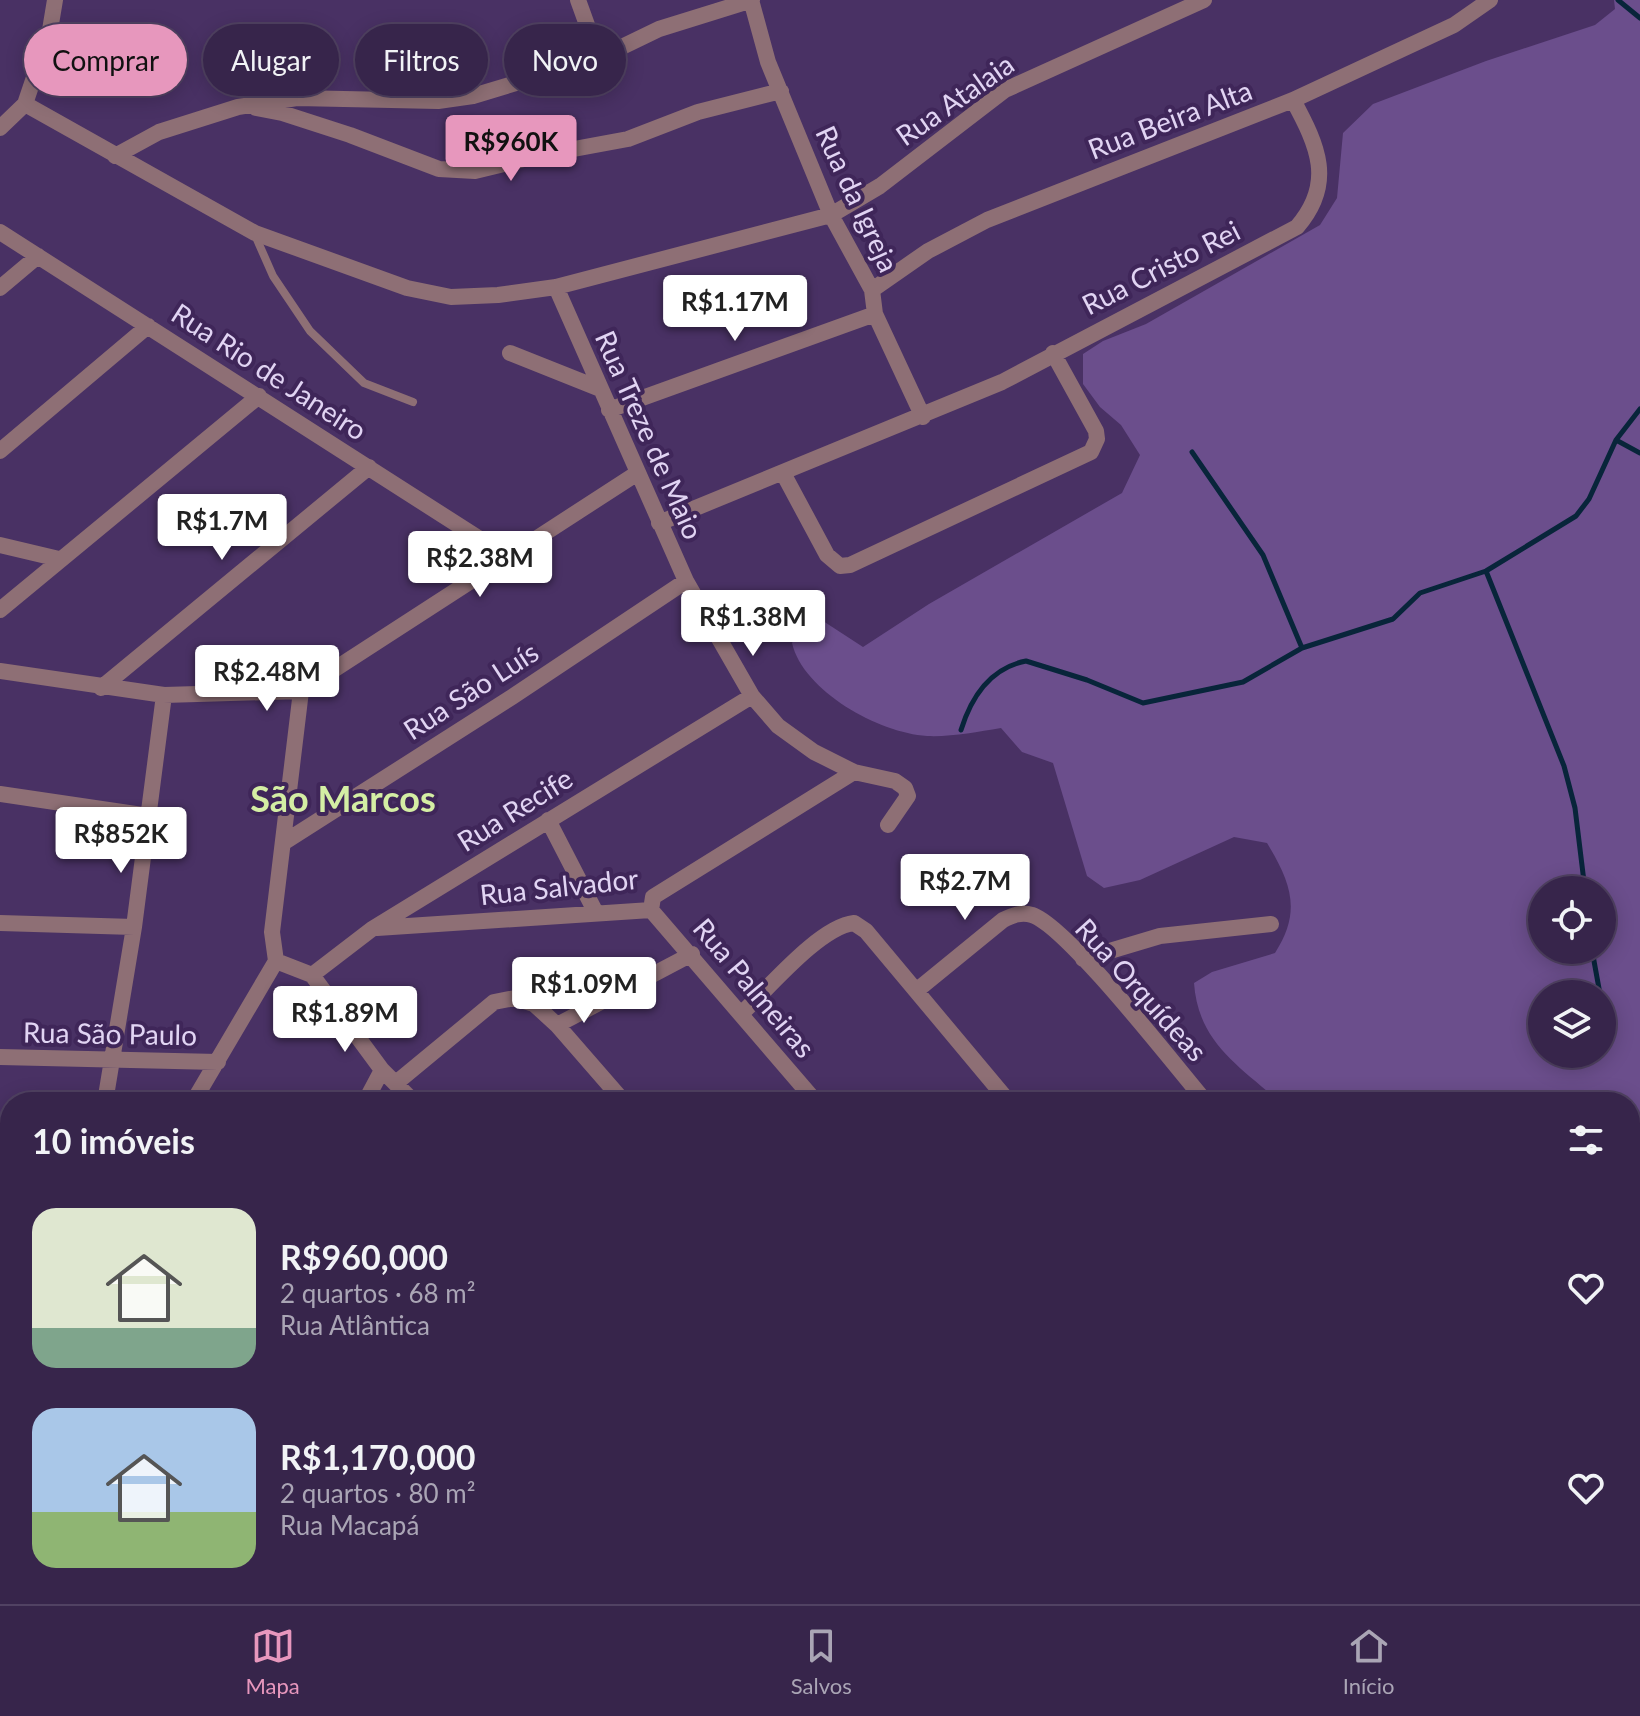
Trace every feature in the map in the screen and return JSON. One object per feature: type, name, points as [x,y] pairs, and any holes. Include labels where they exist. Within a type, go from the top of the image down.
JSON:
[{"type":"street","points":[[0,128],[25,104],[50,30],[55,0]]},
{"type":"street","points":[[578,0],[587,24]]},
{"type":"street","points":[[626,45],[659,29],[752,0]]},
{"type":"street","name":"Rua da Igreja","points":[[752,0],[768,62],[831,215],[872,290],[875,314],[923,417]]},
{"type":"street","name":"Rua Atalaia","points":[[25,104],[255,233],[365,275],[440,295],[498,295],[556,287],[831,215],[880,186],[1005,90],[1204,0]]},
{"type":"street","name":"Rua Beira Alta","points":[[872,290],[928,251],[987,220],[1293,100],[1454,25],[1490,0]]},
{"type":"street","points":[[115,156],[159,132],[238,107],[297,98],[438,101],[504,87]]},
{"type":"street","points":[[238,107],[282,113],[439,169],[475,171],[628,139],[698,112],[781,91]]},
{"type":"street","name":"Rua Cristo Rei","points":[[659,523],[1002,382],[1297,227],[1314,207],[1319,171],[1316,141],[1293,100]]},
{"type":"street","name":"Rua Rio de Janeiro","points":[[0,232],[508,557]]},
{"type":"street","points":[[0,288],[38,256]]},
{"type":"street","name":"Rua Treze de Maio","points":[[556,287],[636,474],[686,581],[752,696],[794,739],[854,772],[890,779],[905,788],[908,796],[888,825]]},
{"type":"street","points":[[609,410],[875,314]]},
{"type":"street","points":[[0,451],[148,326]]},
{"type":"street","points":[[510,353],[598,388]]},
{"type":"street","points":[[783,473],[827,555],[840,566],[850,565],[1091,452],[1097,439],[1096,431],[1053,353]]},
{"type":"street","points":[[0,610],[259,396]]},
{"type":"street","points":[[101,688],[369,467]]},
{"type":"street","points":[[0,671],[164,695],[301,691],[636,474]]},
{"type":"street","points":[[0,545],[59,559]]},
{"type":"street","name":"Rua São Luís","points":[[283,843],[512,697],[686,581]]},
{"type":"street","points":[[199,1092],[276,961],[272,932],[301,691]]},
{"type":"street","points":[[106,1092],[134,927],[164,695]]},
{"type":"street","name":"Rua Recife","points":[[312,975],[372,929],[752,696]]},
{"type":"street","name":"Rua Salvador","points":[[372,929],[651,910],[653,897],[854,772]]},
{"type":"street","points":[[0,794],[149,816]]},
{"type":"street","points":[[548,820],[596,913]]},
{"type":"street","name":"Rua Palmeiras","points":[[651,910],[808,1092]]},
{"type":"street","name":"Rua Orquídeas","points":[[916,991],[973,941],[1003,920],[1019,913],[1035,916],[1083,959],[1197,1092]]},
{"type":"street","points":[[0,923],[134,927]]},
{"type":"street","points":[[742,1013],[821,939],[845,924],[859,925],[1001,1092]]},
{"type":"street","points":[[1083,959],[1160,936],[1271,924]]},
{"type":"street","points":[[557,1025],[692,954]]},
{"type":"street","points":[[276,961],[312,975],[382,1070],[405,1092]]},
{"type":"street","points":[[396,1083],[494,1002],[515,998],[534,1004],[557,1025],[615,1092]]},
{"type":"street","name":"Rua São Paulo","points":[[0,1057],[218,1062]]},
{"type":"street","points":[[370,1092],[382,1070]]},
{"type":"lane","points":[[255,233],[273,276],[310,331],[364,383],[413,402]]},
{"type":"shaded area","points":[[1614,0],[1640,0],[1640,1092],[1268,1092],[1236,1064],[1212,1037],[1197,1004],[1194,983],[1212,972],[1275,953],[1283,938],[1289,924],[1290,897],[1282,871],[1267,843],[1234,837],[1140,880],[1104,888],[1087,876],[1053,763],[1022,752],[1001,728],[927,736],[887,727],[866,718],[827,693],[811,677],[799,661],[792,643],[801,630],[820,619],[863,647],[929,604],[1122,493],[1140,455],[1121,425],[1100,407],[1083,384],[1083,354],[1103,341],[1146,324],[1320,225],[1337,198],[1343,133],[1373,104],[1486,61],[1595,25],[1615,9]]},
{"type":"waterway","points":[[1618,0],[1640,18]]},
{"type":"waterway","points":[[961,730],[976,696],[992,677],[1026,661],[1087,680],[1143,703],[1243,682],[1302,648],[1393,619],[1420,593],[1486,571],[1576,516],[1589,499],[1616,440],[1640,409]]},
{"type":"waterway","points":[[1616,440],[1640,453]]},
{"type":"waterway","points":[[1192,452],[1263,555],[1302,648]]},
{"type":"waterway","points":[[1486,571],[1564,766],[1575,808],[1583,876]]},
{"type":"waterway","points":[[1595,964],[1597,980]]},
{"type":"district","name":"São Marcos","points":[[343,799]]}]
